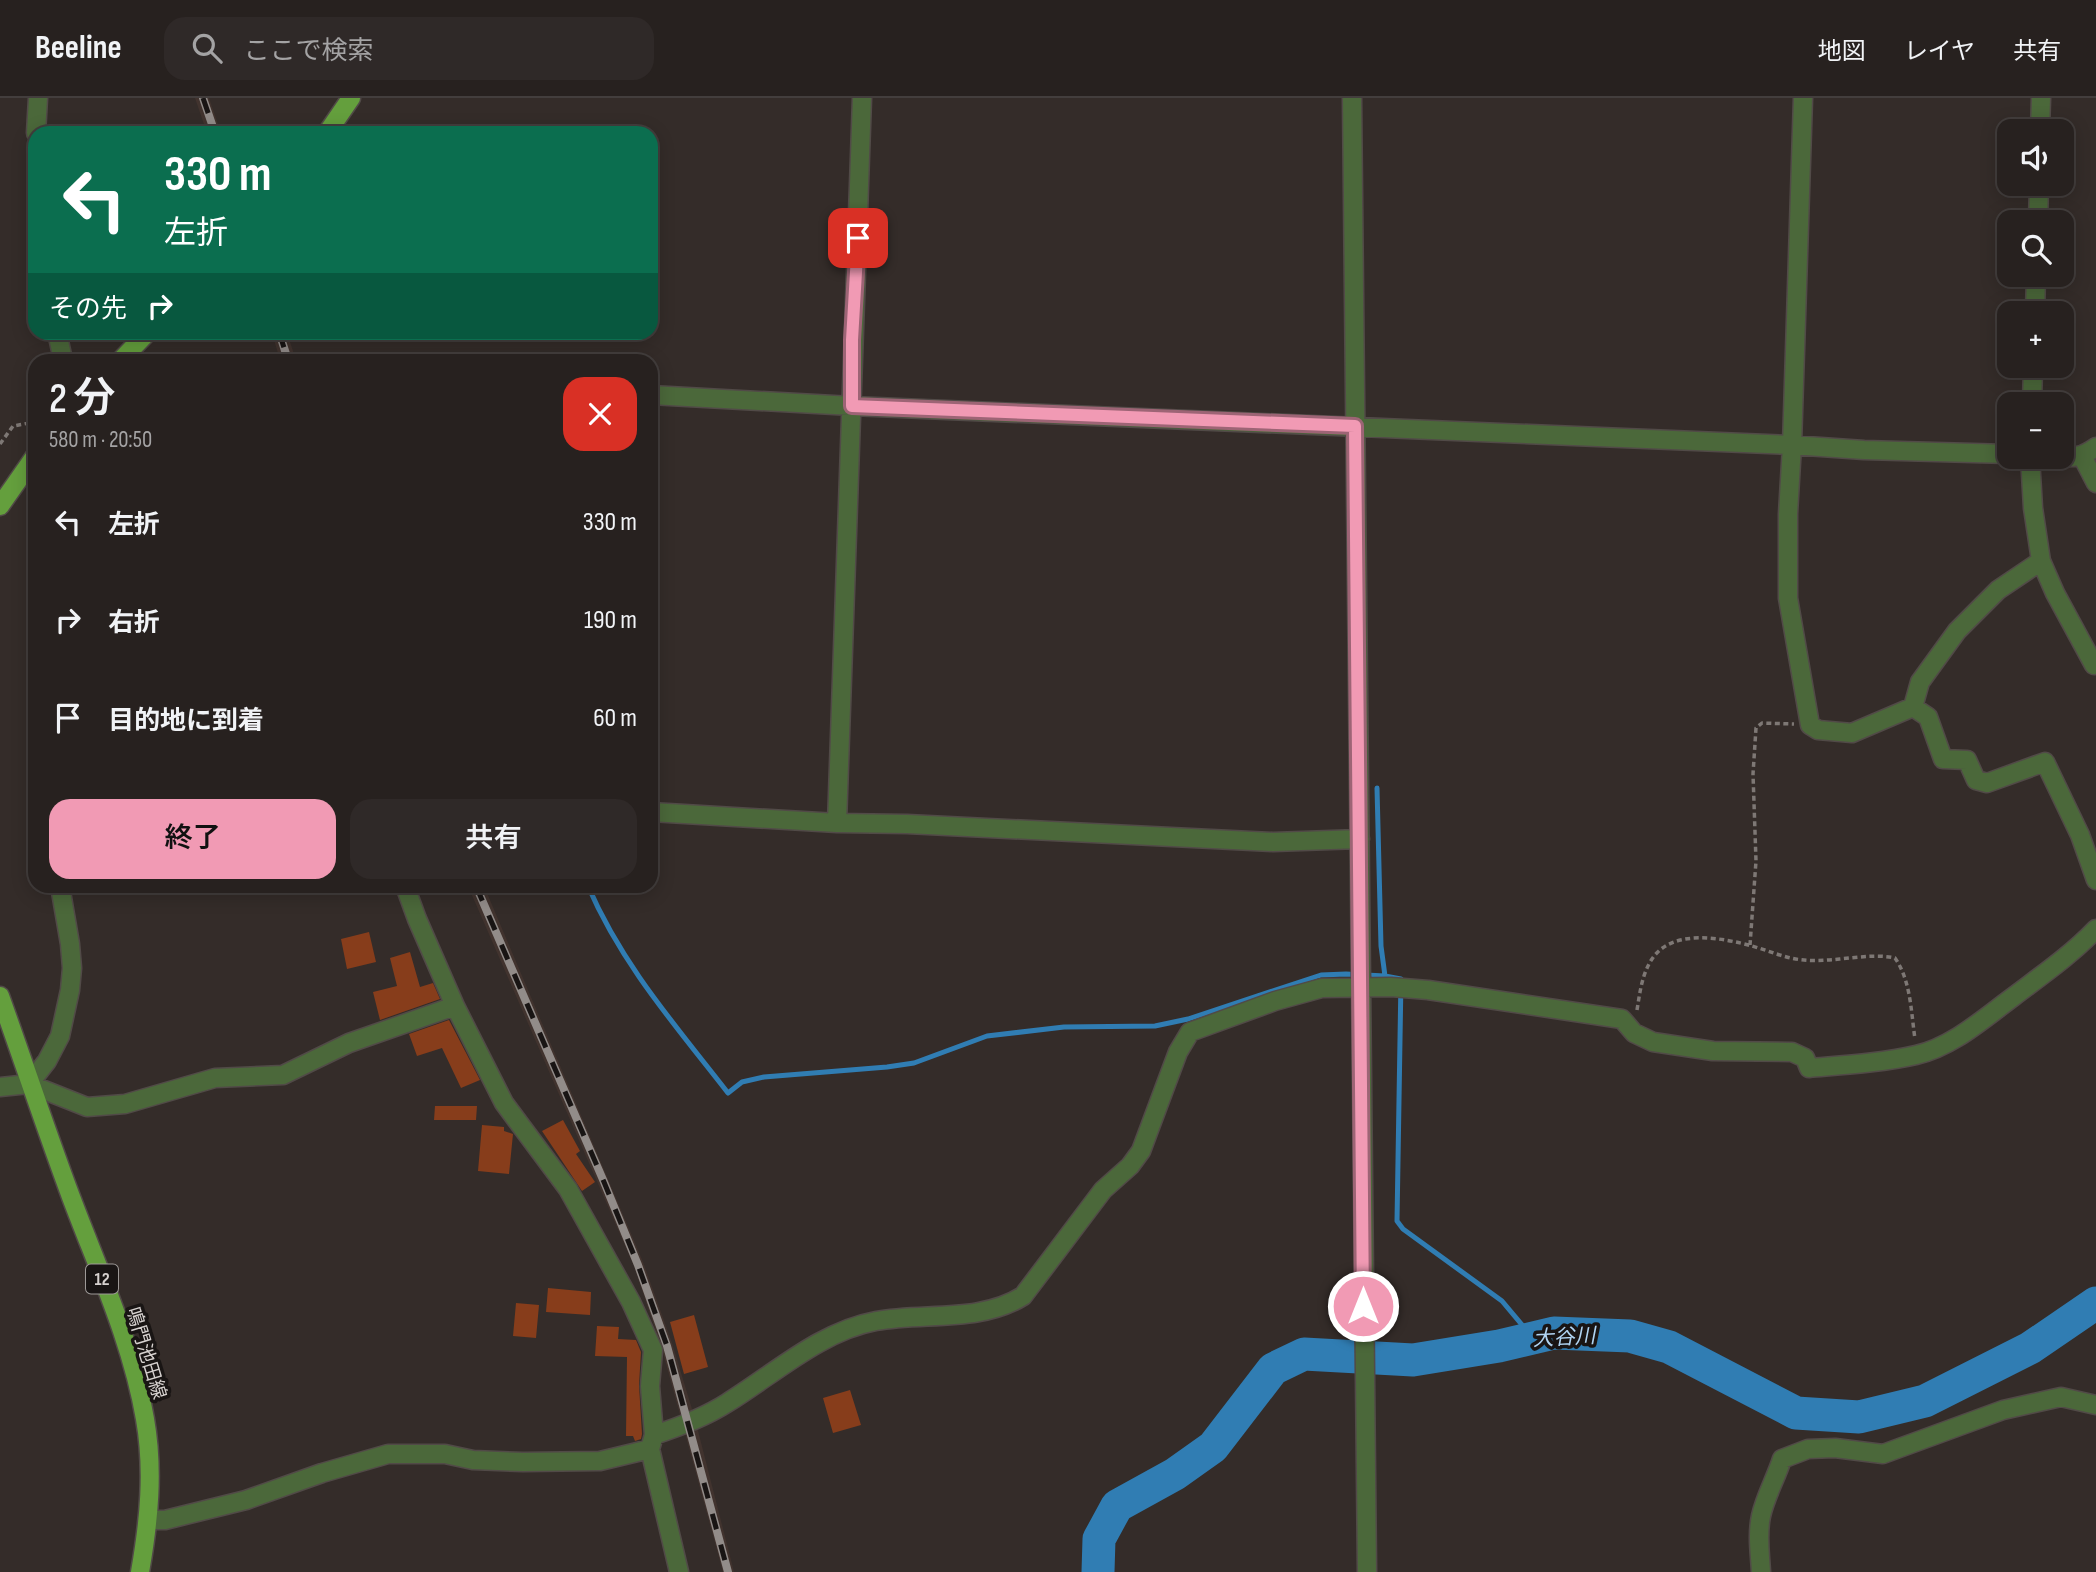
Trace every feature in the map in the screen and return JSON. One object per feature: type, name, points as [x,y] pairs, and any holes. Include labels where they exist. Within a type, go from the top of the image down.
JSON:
[{"type":"main road","points":[[332,126],[351,98]]},
{"type":"main road","points":[[127,354],[140,340]]},
{"type":"main road","points":[[0,506],[28,466]]},
{"type":"main road","name":"鳴門池田線","points":[[0,996],[29,1084],[133,1367],[145,1420],[150,1474],[149,1520],[141,1572]]},
{"type":"street","points":[[36,126],[38,98]]},
{"type":"street","points":[[837,823],[862,98]]},
{"type":"street","points":[[1352,98],[1367,1572]]},
{"type":"street","points":[[1803,98],[1788,514],[1788,598],[1810,725],[1818,730],[1852,733],[1913,707]]},
{"type":"street","points":[[2040,119],[2041,98]]},
{"type":"street","points":[[658,395],[852,406],[1997,454]]},
{"type":"street","points":[[2089,452],[2096,482]]},
{"type":"street","points":[[2031,469],[2041,561],[2094,665]]},
{"type":"street","points":[[1913,707],[1920,682],[1957,631],[1998,590],[2041,561]]},
{"type":"street","points":[[1913,707],[1928,717],[1943,759],[1967,760],[1976,780],[1987,783],[2045,762],[2080,835],[2096,880]]},
{"type":"street","points":[[658,812],[1273,842],[1360,839]]},
{"type":"street","points":[[29,1084],[47,1061],[60,1036],[71,990],[70,944],[61,893]]},
{"type":"street","points":[[408,893],[455,1006],[504,1103],[568,1189],[631,1302],[653,1350],[650,1386],[652,1442],[677,1572]]},
{"type":"street","points":[[149,1520],[165,1520],[246,1500],[388,1454],[445,1454],[473,1460],[523,1462],[600,1461],[652,1442],[726,1404],[821,1342],[852,1327],[877,1320],[966,1314],[1011,1303],[1023,1296],[1104,1190],[1130,1166],[1141,1151],[1178,1052],[1190,1032],[1275,1001],[1361,978],[1391,988],[1415,989],[1622,1019],[1634,1033],[1653,1042],[1713,1051],[1792,1052],[1805,1058],[1809,1068],[1917,1055],[1943,1045],[2079,947],[2096,929]]},
{"type":"street","points":[[0,1087],[29,1084],[87,1107],[125,1104],[215,1078],[283,1075],[349,1043],[455,1006]]},
{"type":"street","points":[[1761,1572],[1758,1536],[1762,1514],[1782,1459],[1808,1448],[1835,1448],[1883,1454],[2003,1410],[2061,1397],[2096,1405]]},
{"type":"path","points":[[0,444],[13,426],[28,423]]},
{"type":"path","points":[[1750,945],[1756,861],[1753,774],[1756,728],[1762,723],[1810,725]]},
{"type":"path","points":[[1629,1028],[1636,1017],[1641,983],[1653,957],[1668,944],[1692,938],[1727,940],[1806,961],[1885,956],[1895,958],[1902,967],[1907,984],[1917,1055]]},
{"type":"shaded area","points":[[195,98],[209,98],[219,126],[205,126]]},
{"type":"shaded area","points":[[274,340],[289,340],[294,354],[278,354]]},
{"type":"shaded area","points":[[471,893],[487,893],[643,1262],[695,1419],[734,1572],[723,1572],[662,1349],[634,1266]]},
{"type":"building","points":[[369,932],[376,962],[347,969],[341,939]]},
{"type":"building","points":[[410,952],[420,987],[433,983],[440,999],[380,1020],[373,992],[397,986],[390,958]]},
{"type":"building","points":[[449,1020],[480,1080],[461,1088],[442,1048],[417,1056],[409,1034]]},
{"type":"building","points":[[435,1106],[477,1106],[476,1120],[434,1120]]},
{"type":"building","points":[[563,1120],[580,1151],[576,1154],[595,1182],[582,1191],[542,1131]]},
{"type":"building","points":[[482,1125],[504,1127],[504,1131],[513,1134],[509,1174],[478,1171]]},
{"type":"building","points":[[548,1288],[591,1292],[590,1315],[546,1312]]},
{"type":"building","points":[[516,1303],[539,1305],[536,1338],[513,1336]]},
{"type":"building","points":[[694,1315],[708,1367],[684,1374],[670,1322]]},
{"type":"building","points":[[597,1326],[619,1327],[618,1339],[636,1340],[641,1352],[641,1439],[635,1441],[633,1436],[626,1436],[627,1357],[595,1356]]},
{"type":"building","points":[[850,1390],[861,1425],[833,1433],[823,1398]]},
{"type":"waterway","points":[[1377,788],[1381,946],[1385,976],[1401,979],[1397,1221],[1403,1229],[1502,1301],[1533,1338]]},
{"type":"waterway","points":[[591,893],[634,969],[728,1093],[742,1082],[764,1077],[914,1063],[987,1036],[1064,1027],[1155,1026],[1188,1019],[1321,975],[1385,976]]},
{"type":"waterway","name":"大谷川","points":[[1098,1572],[1099,1539],[1117,1506],[1175,1474],[1213,1447],[1273,1369],[1304,1354],[1413,1360],[1499,1346],[1554,1333],[1630,1336],[1669,1347],[1796,1413],[1859,1417],[1925,1401],[2030,1348],[2096,1303]]},
{"type":"railway","points":[[203,98],[213,126]]},
{"type":"railway","points":[[282,340],[286,354]]},
{"type":"railway","points":[[479,893],[638,1265],[667,1346],[728,1572]]},
{"type":"route","points":[[858,238],[852,340],[852,406],[1355,426],[1363,1306]]}]
